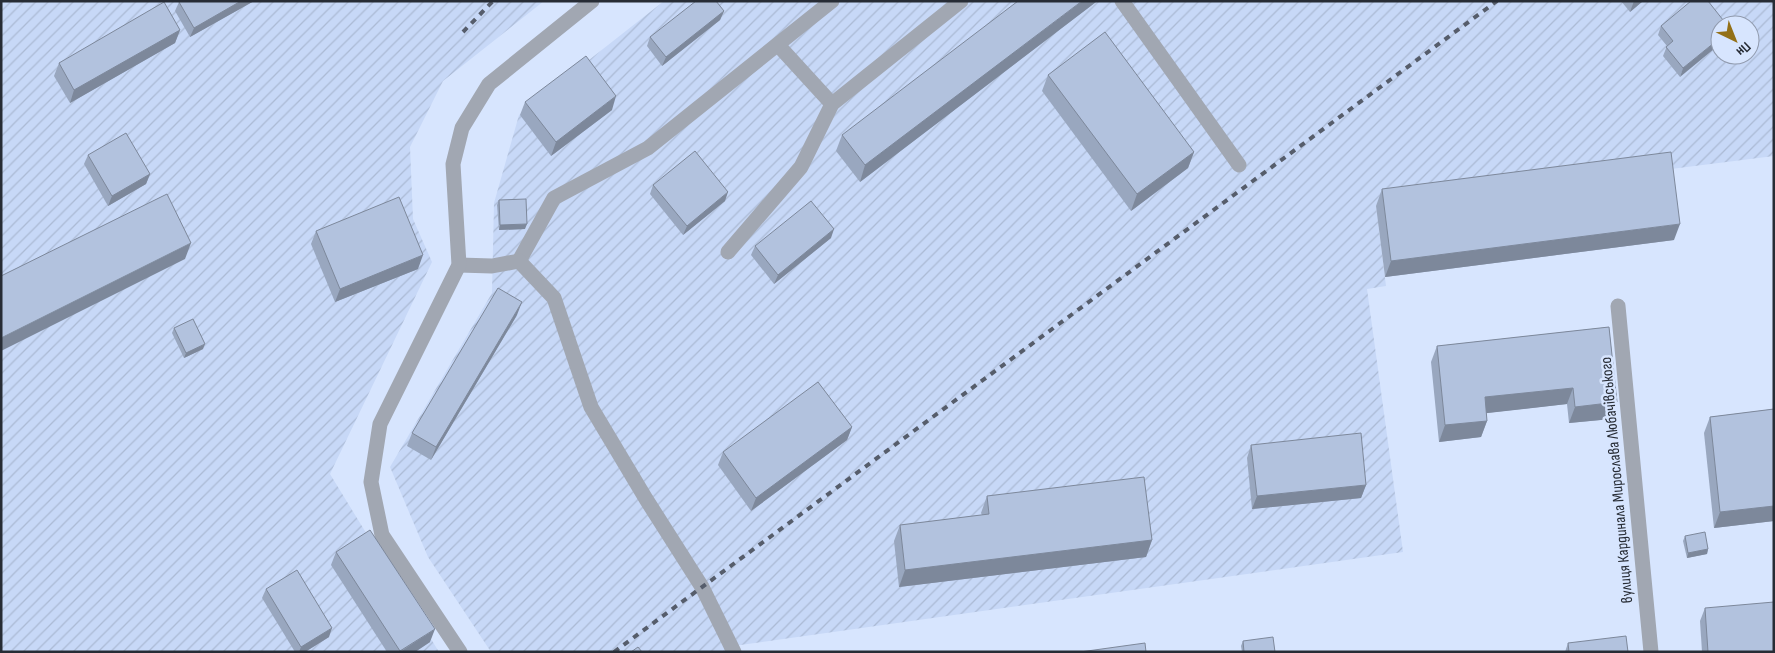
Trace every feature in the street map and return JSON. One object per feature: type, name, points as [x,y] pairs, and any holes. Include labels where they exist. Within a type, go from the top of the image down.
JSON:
[{"type":"street","points":[[460,652],[382,534],[371,482],[380,424],[459,265],[453,164],[462,128],[489,84],[592,1]]},
{"type":"street","points":[[519,261],[554,198],[648,148],[832,1]]},
{"type":"street","points":[[728,252],[801,167],[832,104],[961,1]]},
{"type":"street","points":[[1122,1],[1238,165]]},
{"type":"street","points":[[778,45],[832,104]]},
{"type":"street","points":[[459,265],[492,266],[519,261]]},
{"type":"street","points":[[519,261],[554,298],[590,407],[702,587],[734,652]]},
{"type":"street","name":"вулиця Кардинала Мирослава Любачівського","points":[[1618,306],[1651,652]]},
{"type":"shaded area","points":[[1,1],[544,1],[443,81],[410,147],[413,219],[432,262],[330,474],[439,652],[1,652]]},
{"type":"shaded area","points":[[664,1],[1774,1],[1774,156],[1376,206],[1386,286],[1367,289],[1403,552],[726,647],[724,652],[491,652],[428,557],[390,467],[492,293],[494,203],[519,115]]},
{"type":"building","points":[[179,1],[241,1],[194,28]]},
{"type":"building","points":[[696,1],[716,1],[724,11],[666,57],[650,37]]},
{"type":"building","points":[[1018,1],[1082,1],[865,165],[842,135]]},
{"type":"building","points":[[1691,1],[1708,1],[1719,15],[1710,15],[1710,46],[1683,68],[1666,47],[1673,41],[1661,26]]},
{"type":"building","points":[[164,2],[180,30],[74,90],[59,63]]},
{"type":"building","points":[[1105,32],[1194,152],[1137,194],[1048,75]]},
{"type":"building","points":[[586,56],[616,96],[556,142],[525,102]]},
{"type":"building","points":[[126,133],[150,174],[112,196],[88,155]]},
{"type":"building","points":[[695,151],[728,192],[687,226],[653,185]]},
{"type":"building","points":[[1671,152],[1680,224],[1391,261],[1382,189]]},
{"type":"building","points":[[167,194],[191,243],[1,338],[1,276]]},
{"type":"building","points":[[399,197],[423,255],[340,289],[316,231]]},
{"type":"building","points":[[526,199],[527,224],[500,225],[499,200]]},
{"type":"building","points":[[811,201],[834,229],[778,275],[755,246]]},
{"type":"building","points":[[498,288],[522,302],[436,447],[412,433]]},
{"type":"building","points":[[193,319],[205,344],[186,353],[174,328]]},
{"type":"building","points":[[1609,327],[1617,402],[1575,407],[1573,388],[1485,397],[1487,421],[1445,425],[1437,346]]},
{"type":"building","points":[[818,382],[852,427],[756,498],[723,452]]},
{"type":"building","points":[[1774,409],[1774,506],[1720,512],[1710,417]]},
{"type":"building","points":[[1361,433],[1366,485],[1257,496],[1251,445]]},
{"type":"building","points":[[1144,477],[1152,540],[905,570],[900,525],[989,514],[987,496]]},
{"type":"building","points":[[370,530],[435,629],[400,651],[336,552]]},
{"type":"building","points":[[1705,532],[1708,549],[1688,553],[1685,536]]},
{"type":"building","points":[[297,570],[332,628],[301,647],[266,589]]},
{"type":"building","points":[[1774,602],[1774,652],[1708,652],[1705,608]]},
{"type":"building","points":[[1626,636],[1628,652],[1569,652],[1568,643]]},
{"type":"building","points":[[1273,637],[1275,652],[1244,652],[1243,641]]},
{"type":"building","points":[[1145,643],[1146,652],[1080,652]]},
{"type":"building","points":[[638,647],[642,652],[631,652]]},
{"type":"railway","points":[[463,32],[493,1]]},
{"type":"railway","points":[[614,652],[1497,1]]}]
